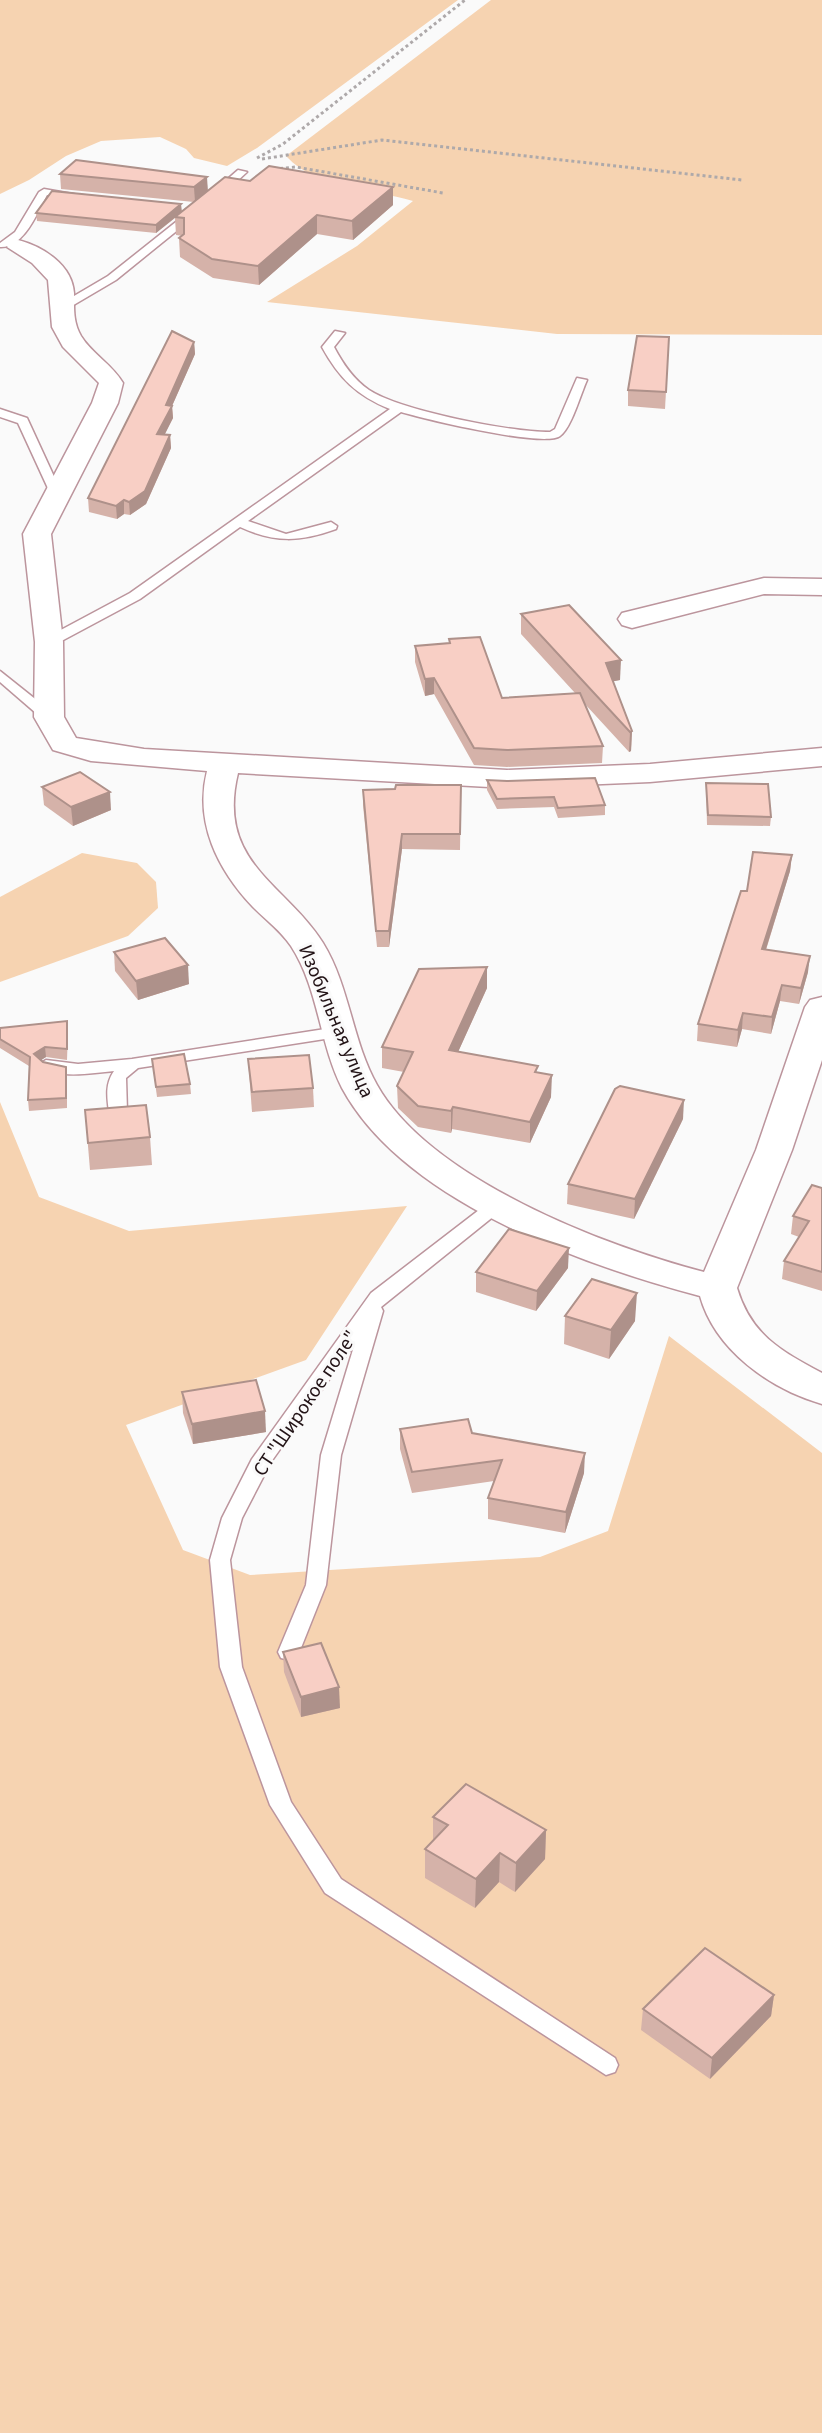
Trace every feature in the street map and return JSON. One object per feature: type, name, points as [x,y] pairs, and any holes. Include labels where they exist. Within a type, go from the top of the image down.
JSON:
[{"type":"street","points":[[7,246],[42,258],[56,272],[64,293],[61,308],[72,341],[100,365],[111,383],[105,403],[37,534],[49,642],[49,717],[64,744],[91,752],[144,758],[534,779],[650,773],[822,757]]},
{"type":"street","points":[[632,619],[764,586],[822,587]]},
{"type":"street","name":"Изобильная улица","points":[[225,761],[217,785],[218,820],[228,849],[242,873],[307,945],[362,1090],[385,1121],[412,1148],[498,1204],[602,1254],[674,1278],[717,1288]]},
{"type":"street","points":[[822,1007],[774,1150],[717,1288],[721,1308],[747,1345],[762,1358],[822,1390]]},
{"type":"lane","points":[[61,308],[112,278],[242,172]]},
{"type":"lane","points":[[7,246],[19,234],[44,192],[91,197]]},
{"type":"lane","points":[[184,206],[199,208]]},
{"type":"lane","points":[[339,333],[328,347],[335,365],[357,386],[396,410],[534,436],[553,436],[560,431],[581,380]]},
{"type":"lane","points":[[49,642],[135,596],[291,488],[338,450],[396,410]]},
{"type":"lane","points":[[0,413],[23,421],[56,494]]},
{"type":"lane","points":[[241,523],[268,536],[299,539],[331,526]]},
{"type":"lane","points":[[0,675],[49,717]]},
{"type":"lane","points":[[46,1065],[78,1069],[133,1064],[338,1032]]},
{"type":"lane","points":[[118,1112],[114,1084],[118,1074],[133,1064]]},
{"type":"lane","name":"СТ \"Широкое поле\"","points":[[498,1204],[378,1297],[262,1459],[232,1518],[220,1560],[231,1667],[281,1805],[333,1886],[606,2065]]},
{"type":"lane","points":[[289,1652],[316,1585],[331,1455],[378,1297]]},
{"type":"path","points":[[465,0],[283,144],[253,161],[382,140],[742,180]]},
{"type":"path","points":[[242,172],[296,167],[443,193]]},
{"type":"shaded area","points":[[0,0],[458,0],[257,148],[227,166],[194,158],[186,149],[160,137],[101,141],[66,156],[0,194]]},
{"type":"shaded area","points":[[491,0],[822,0],[822,335],[557,334],[267,302],[357,246],[413,201],[329,182],[299,167],[286,156]]},
{"type":"shaded area","points":[[82,853],[137,863],[156,882],[158,908],[128,936],[0,982],[0,897]]},
{"type":"shaded area","points":[[0,1102],[39,1197],[129,1231],[407,1206],[306,1360],[126,1425],[183,1550],[250,1575],[540,1557],[608,1531],[669,1336],[822,1453],[822,2433],[0,2433]]},
{"type":"building","points":[[76,160],[207,177],[194,187],[60,174]]},
{"type":"building","points":[[269,166],[393,187],[352,221],[317,215],[258,266],[212,259],[179,238],[184,234],[184,218],[175,217],[225,177],[250,181]]},
{"type":"building","points":[[52,191],[181,204],[156,225],[36,213]]},
{"type":"building","points":[[172,331],[194,342],[166,405],[172,406],[157,434],[170,435],[145,491],[129,502],[124,500],[116,506],[88,498]]},
{"type":"building","points":[[637,336],[669,337],[666,392],[628,390]]},
{"type":"building","points":[[569,605],[621,660],[606,663],[630,732],[521,614]]},
{"type":"building","points":[[480,637],[502,698],[580,693],[603,746],[507,750],[474,748],[434,678],[425,679],[415,646]]},
{"type":"building","points":[[80,772],[110,792],[71,807],[42,787]]},
{"type":"building","points":[[595,778],[605,805],[558,808],[554,797],[497,799],[487,780],[507,781]]},
{"type":"building","points":[[706,783],[768,784],[771,817],[708,815]]},
{"type":"building","points":[[396,785],[461,785],[460,834],[402,834],[389,931],[376,931],[363,790],[395,789]]},
{"type":"building","points":[[753,852],[792,855],[762,949],[810,956],[801,988],[782,985],[772,1017],[743,1013],[738,1030],[698,1024],[741,891],[747,891]]},
{"type":"building","points":[[165,938],[188,965],[136,981],[114,952]]},
{"type":"building","points":[[487,967],[449,1050],[538,1066],[535,1072],[552,1075],[530,1122],[453,1107],[451,1111],[418,1106],[397,1086],[413,1052],[382,1047],[419,969]]},
{"type":"building","points":[[67,1021],[67,1049],[45,1047],[34,1054],[43,1062],[66,1067],[66,1098],[28,1100],[30,1057],[0,1039],[0,1028]]},
{"type":"building","points":[[184,1054],[190,1084],[156,1087],[152,1059]]},
{"type":"building","points":[[309,1055],[313,1088],[252,1092],[248,1059]]},
{"type":"building","points":[[620,1086],[684,1100],[635,1199],[568,1184],[615,1089]]},
{"type":"building","points":[[146,1105],[150,1137],[88,1143],[85,1110]]},
{"type":"building","points":[[812,1185],[822,1188],[822,1272],[784,1261],[809,1221],[793,1216]]},
{"type":"building","points":[[509,1229],[569,1248],[537,1291],[476,1272]]},
{"type":"building","points":[[592,1279],[637,1293],[611,1330],[565,1316]]},
{"type":"building","points":[[256,1380],[265,1411],[192,1424],[182,1392]]},
{"type":"building","points":[[468,1419],[472,1433],[585,1453],[566,1512],[488,1498],[502,1460],[412,1472],[400,1429]]},
{"type":"building","points":[[321,1643],[339,1687],[301,1697],[283,1652]]},
{"type":"building","points":[[466,1784],[546,1830],[516,1863],[500,1853],[476,1879],[425,1849],[448,1825],[433,1817]]},
{"type":"building","points":[[705,1948],[774,1995],[712,2058],[643,2009]]}]
